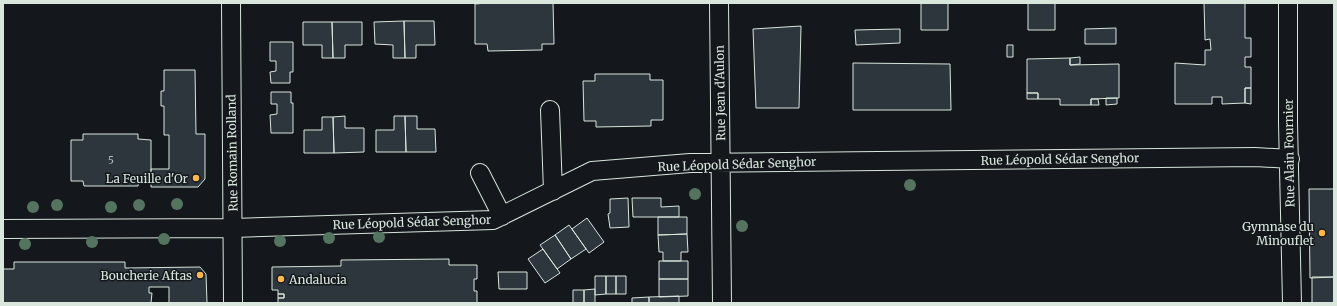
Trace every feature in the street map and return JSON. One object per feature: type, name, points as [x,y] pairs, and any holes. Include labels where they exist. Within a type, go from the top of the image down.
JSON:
[{"type":"street","name":"Rue Romain Rolland","points":[[231,3],[233,303]]},
{"type":"street","name":"Rue Jean d'Aulon","points":[[719,3],[722,303]]},
{"type":"street","name":"Rue Alain Fournier","points":[[1288,3],[1288,123],[1292,303]]},
{"type":"street","points":[[550,110],[553,191]]},
{"type":"street","name":"Rue Léopold Sédar Senghor","points":[[3,229],[233,228],[493,220],[592,171],[690,162],[721,163],[1254,157],[1290,159]]},
{"type":"street","points":[[480,173],[502,216]]},
{"type":"building","points":[[553,3],[554,44],[542,44],[542,50],[488,51],[487,44],[475,44],[475,4]]},
{"type":"building","points":[[921,3],[948,3],[948,30],[921,30]]},
{"type":"building","points":[[1028,3],[1055,3],[1055,30],[1028,30]]},
{"type":"building","points":[[1204,3],[1245,3],[1245,38],[1251,38],[1251,57],[1245,57],[1245,67],[1251,67],[1251,88],[1245,88],[1245,103],[1222,104],[1222,97],[1212,97],[1212,104],[1175,104],[1175,63],[1205,65],[1205,50],[1211,50],[1210,39],[1205,40]]},
{"type":"building","points":[[404,21],[405,58],[393,58],[393,45],[375,44],[374,22]]},
{"type":"building","points":[[404,21],[434,21],[435,45],[416,45],[416,58],[405,58]]},
{"type":"building","points":[[303,22],[332,22],[333,58],[322,58],[322,45],[303,45]]},
{"type":"building","points":[[332,22],[362,22],[362,45],[345,45],[345,58],[333,58]]},
{"type":"building","points":[[801,26],[799,108],[756,108],[753,29]]},
{"type":"building","points":[[1116,28],[1116,44],[1085,44],[1085,29]]},
{"type":"building","points":[[900,29],[900,43],[856,45],[855,30]]},
{"type":"building","points":[[270,42],[293,42],[293,72],[290,72],[290,83],[271,83],[270,72],[276,71],[276,61],[270,61]]},
{"type":"building","points":[[1007,45],[1013,45],[1013,57],[1007,57]]},
{"type":"building","points":[[1080,57],[1080,64],[1070,65],[1070,58]]},
{"type":"building","points":[[1070,58],[1070,65],[1119,64],[1119,98],[1091,99],[1091,105],[1060,105],[1060,99],[1038,99],[1038,93],[1027,93],[1027,59]]},
{"type":"building","points":[[853,63],[950,64],[951,110],[853,110]]},
{"type":"building","points":[[164,70],[195,70],[196,134],[205,134],[205,179],[198,187],[151,187],[151,169],[169,169],[169,135],[164,135],[164,106],[161,106],[161,91],[164,91]]},
{"type":"building","points":[[595,74],[650,74],[650,80],[663,80],[663,120],[651,120],[651,126],[596,127],[596,121],[584,121],[583,81],[595,81]]},
{"type":"building","points":[[1245,88],[1251,88],[1251,104],[1245,103]]},
{"type":"building","points":[[271,92],[291,92],[291,103],[293,103],[293,133],[271,133],[270,115],[277,114],[277,104],[271,104]]},
{"type":"building","points":[[1027,93],[1038,93],[1038,99],[1027,99]]},
{"type":"building","points":[[1106,98],[1117,98],[1117,104],[1106,105]]},
{"type":"building","points":[[1091,99],[1098,99],[1099,105],[1091,105]]},
{"type":"building","points":[[345,116],[345,128],[364,128],[364,152],[334,153],[333,117]]},
{"type":"building","points":[[394,116],[405,116],[406,152],[376,152],[376,130],[394,130]]},
{"type":"building","points":[[405,116],[417,116],[417,129],[435,129],[436,152],[406,152]]},
{"type":"building","points":[[322,117],[333,117],[334,153],[304,153],[304,130],[322,130]]},
{"type":"building","points":[[83,134],[138,134],[138,139],[151,140],[151,180],[139,180],[138,186],[84,186],[83,181],[71,181],[71,140],[83,140]]},
{"type":"building","name":"Gymnase du Minouflet","points":[[1309,189],[1334,189],[1334,277],[1310,278]]},
{"type":"building","points":[[628,198],[629,227],[610,228],[608,214],[610,213],[610,199]]},
{"type":"building","points":[[632,198],[661,198],[661,207],[679,206],[679,217],[633,217]]},
{"type":"building","points":[[658,217],[687,217],[687,234],[658,235]]},
{"type":"building","points":[[587,218],[604,242],[589,253],[572,229]]},
{"type":"building","points":[[569,225],[586,249],[571,259],[555,235]]},
{"type":"building","points":[[687,234],[688,252],[681,252],[681,261],[663,261],[663,252],[659,252],[658,235]]},
{"type":"building","points":[[555,235],[571,259],[557,269],[540,245]]},
{"type":"building","points":[[543,249],[560,273],[545,283],[528,259]]},
{"type":"building","points":[[449,259],[449,265],[477,265],[477,279],[474,279],[474,291],[477,291],[477,303],[278,303],[278,298],[284,298],[284,294],[278,294],[278,290],[272,290],[272,267],[341,266],[341,260]]},
{"type":"building","points":[[659,261],[688,261],[688,279],[659,279]]},
{"type":"building","points":[[14,262],[125,262],[125,268],[200,267],[206,274],[207,303],[169,303],[169,287],[149,287],[149,293],[152,293],[151,303],[3,303],[3,269],[14,269]]},
{"type":"building","points":[[498,272],[527,272],[527,289],[499,289]]},
{"type":"building","points":[[595,276],[606,276],[606,294],[595,295]]},
{"type":"building","points":[[606,276],[616,276],[616,294],[606,294]]},
{"type":"building","points":[[616,276],[626,276],[626,294],[616,294]]},
{"type":"building","points":[[1312,277],[1334,277],[1334,303],[1312,303]]},
{"type":"building","points":[[659,279],[688,279],[688,296],[659,297]]},
{"type":"building","points":[[595,289],[595,303],[584,303],[584,290]]},
{"type":"building","points":[[573,290],[584,290],[584,303],[573,303]]},
{"type":"building","points":[[278,294],[284,294],[284,298],[278,298]]},
{"type":"building","points":[[679,296],[679,303],[649,303],[649,297]]},
{"type":"building","points":[[649,297],[649,303],[632,303],[632,298]]},
{"type":"place","name":"La Feuille d'Or","points":[[196,178]]},
{"type":"place","name":"Gymnase du Minouflet","points":[[1322,233]]},
{"type":"place","name":"Boucherie Aftas","points":[[200,275]]},
{"type":"place","name":"Andalucia","points":[[281,279]]}]
